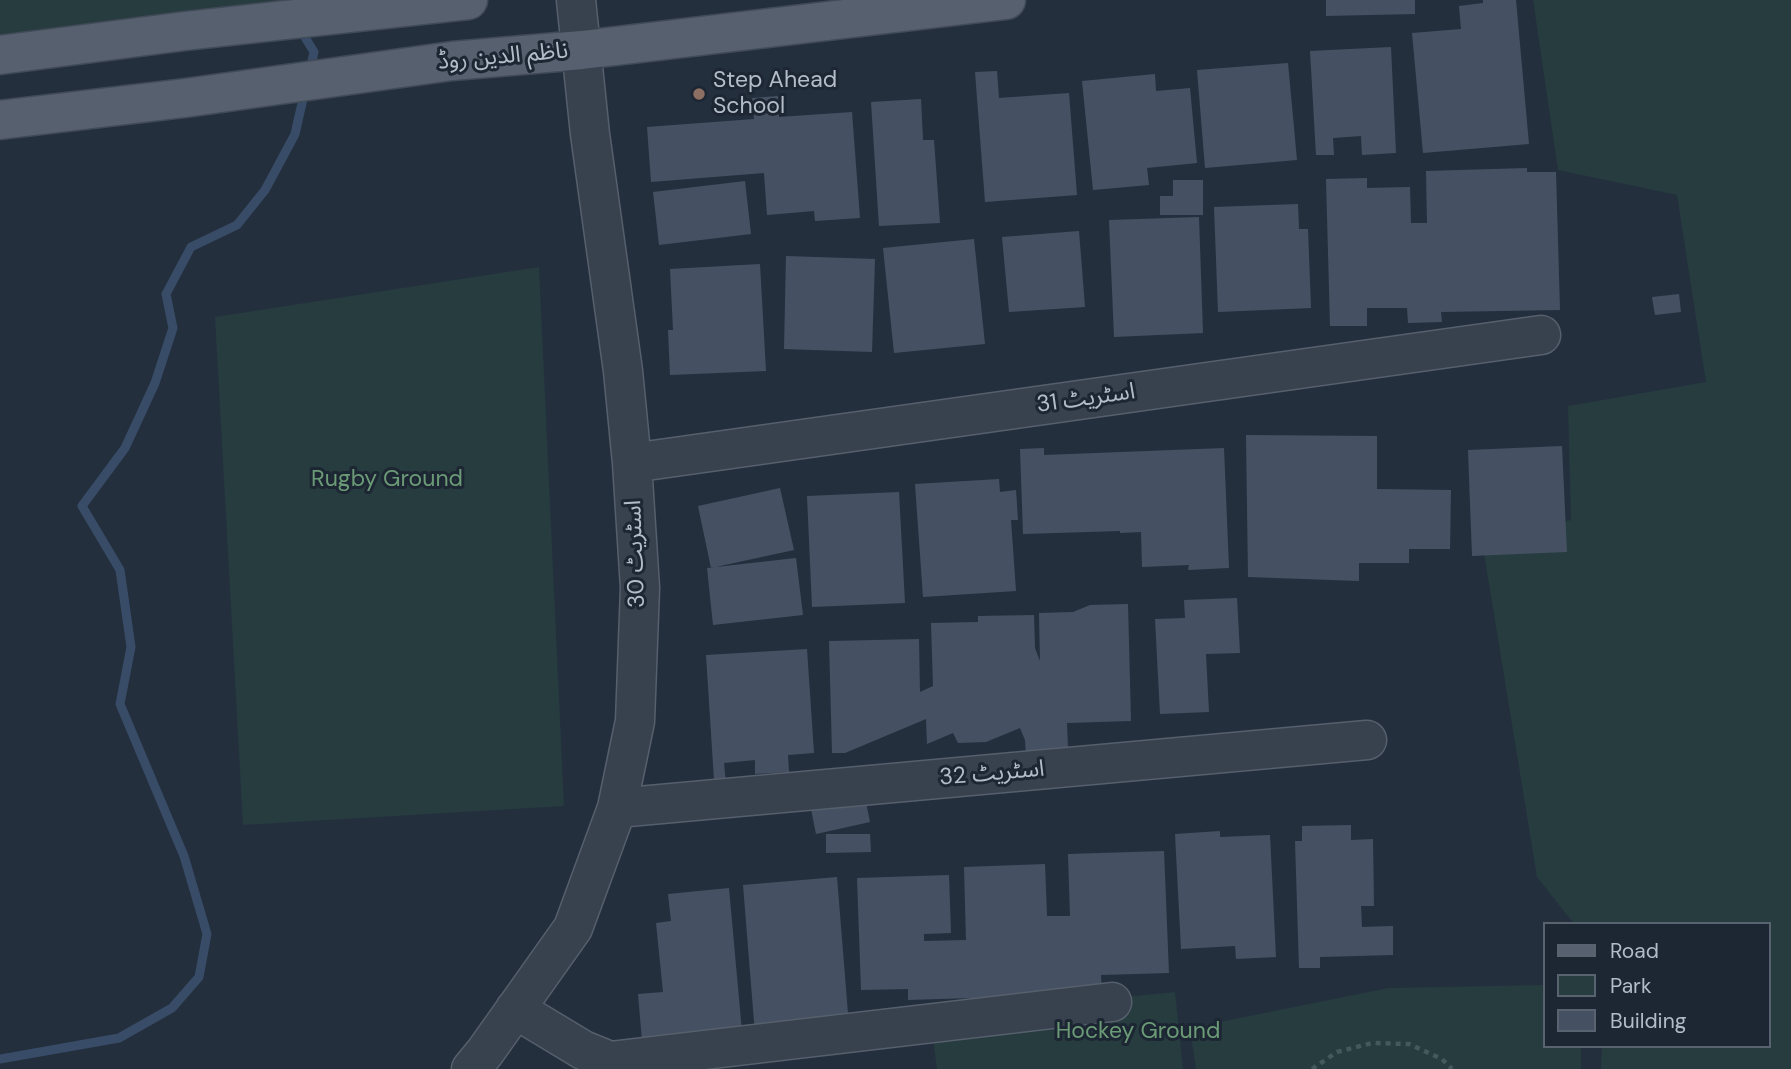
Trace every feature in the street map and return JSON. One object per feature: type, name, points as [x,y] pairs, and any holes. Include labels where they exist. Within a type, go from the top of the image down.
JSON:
[{"type":"main road","name":"ناظم الدین روڈ","points":[[0,120],[452,61],[582,50],[1006,0]]},
{"type":"main road","points":[[0,55],[184,31],[458,1]]},
{"type":"street","name":"اسٹریٹ 30","points":[[471,1069],[573,928],[617,808],[635,721],[640,588],[632,463],[623,371],[590,134],[576,0]]},
{"type":"street","name":"اسٹریٹ 31","points":[[632,463],[1541,335]]},
{"type":"street","name":"اسٹریٹ 32","points":[[617,808],[1367,740]]},
{"type":"street","points":[[515,1009],[583,1050],[610,1061],[1112,1002]]},
{"type":"path","points":[[1312,1069],[1337,1052],[1372,1043],[1409,1044],[1442,1059],[1452,1069]]},
{"type":"green space","points":[[0,0],[392,0],[0,46]]},
{"type":"green space","points":[[1533,0],[1791,0],[1791,1069],[1601,1069],[1602,1048],[1770,1048],[1770,922],[1572,922],[1537,877],[1482,541],[1571,520],[1568,406],[1706,382],[1677,195],[1558,170]]},
{"type":"green space","name":"Rugby Ground","points":[[539,267],[564,806],[243,825],[215,317]]},
{"type":"green space","points":[[1542,985],[1542,1048],[1581,1048],[1581,1069],[1196,1069],[1190,1028],[1388,988]]},
{"type":"green space","name":"Hockey Ground","points":[[1175,992],[1183,1069],[937,1069],[930,1016]]},
{"type":"building","points":[[1326,0],[1415,0],[1415,14],[1326,16]]},
{"type":"building","points":[[1483,0],[1516,0],[1529,144],[1423,153],[1412,33],[1461,29],[1459,6],[1483,3]]},
{"type":"building","points":[[1391,47],[1396,153],[1362,155],[1361,136],[1333,138],[1334,155],[1316,155],[1310,51]]},
{"type":"building","points":[[1288,63],[1297,160],[1205,168],[1197,70]]},
{"type":"building","points":[[997,71],[999,98],[1069,93],[1077,195],[985,202],[975,72]]},
{"type":"building","points":[[1155,74],[1156,91],[1190,88],[1197,163],[1147,168],[1149,185],[1093,190],[1082,81]]},
{"type":"building","points":[[778,96],[779,117],[852,112],[860,218],[815,221],[814,211],[767,215],[764,173],[651,182],[647,127],[754,119],[752,98]]},
{"type":"building","points":[[921,99],[923,140],[934,140],[940,223],[879,226],[871,102]]},
{"type":"building","points":[[1527,168],[1527,172],[1556,172],[1560,310],[1441,312],[1442,322],[1408,323],[1407,308],[1367,308],[1367,326],[1330,326],[1326,179],[1367,178],[1367,188],[1410,187],[1411,223],[1427,223],[1426,171]]},
{"type":"building","points":[[1173,180],[1203,180],[1203,215],[1160,215],[1160,196],[1173,196]]},
{"type":"building","points":[[745,181],[751,234],[659,245],[653,192]]},
{"type":"building","points":[[1298,204],[1299,229],[1308,229],[1311,308],[1218,312],[1214,207]]},
{"type":"building","points":[[1199,217],[1203,333],[1114,337],[1109,220]]},
{"type":"building","points":[[1079,231],[1085,307],[1009,312],[1002,237]]},
{"type":"building","points":[[974,239],[985,344],[894,353],[883,248]]},
{"type":"building","points":[[786,256],[875,259],[872,352],[784,349]]},
{"type":"building","points":[[760,264],[766,371],[670,375],[668,330],[673,330],[670,269]]},
{"type":"building","points":[[1679,294],[1681,312],[1655,315],[1652,297]]},
{"type":"building","points":[[1246,435],[1377,436],[1377,489],[1451,490],[1450,549],[1409,549],[1409,563],[1359,563],[1359,581],[1248,577]]},
{"type":"building","points":[[1562,446],[1567,552],[1472,556],[1468,450]]},
{"type":"building","points":[[1044,448],[1044,455],[1224,448],[1229,568],[1188,570],[1189,565],[1142,567],[1141,532],[1023,534],[1020,449]]},
{"type":"building","points":[[999,479],[1000,492],[1016,490],[1018,520],[1011,520],[1016,591],[923,597],[915,484]]},
{"type":"building","points":[[780,488],[794,550],[711,568],[698,506]]},
{"type":"building","points":[[899,492],[905,603],[812,607],[807,496]]},
{"type":"building","points":[[796,558],[803,615],[713,625],[707,568]]},
{"type":"building","points":[[1237,598],[1240,653],[1206,654],[1209,712],[1160,714],[1155,619],[1185,618],[1184,600]]},
{"type":"building","points":[[1128,604],[1131,721],[1067,723],[1068,748],[1026,756],[1025,740],[1020,728],[986,742],[958,743],[953,733],[927,744],[926,719],[845,753],[832,753],[829,641],[919,639],[920,692],[933,686],[931,623],[978,622],[978,616],[1034,615],[1035,648],[1040,661],[1039,613],[1073,612],[1090,605]]},
{"type":"building","points":[[807,649],[814,753],[788,755],[789,772],[755,774],[755,760],[724,763],[727,796],[715,796],[706,655]]},
{"type":"building","points":[[863,788],[870,822],[816,834],[809,799]]},
{"type":"building","points":[[1351,825],[1351,840],[1373,839],[1374,906],[1361,906],[1362,927],[1393,926],[1393,955],[1320,957],[1320,968],[1299,968],[1295,841],[1302,841],[1302,826]]},
{"type":"building","points":[[1220,831],[1220,837],[1270,835],[1276,957],[1236,959],[1235,946],[1181,949],[1175,834]]},
{"type":"building","points":[[826,834],[870,834],[871,852],[826,853]]},
{"type":"building","points":[[1164,851],[1169,973],[1101,975],[1102,994],[908,1000],[908,989],[861,990],[857,878],[949,875],[951,933],[924,934],[924,941],[966,940],[964,867],[1045,864],[1047,916],[1070,916],[1068,854]]},
{"type":"building","points":[[837,877],[849,1026],[755,1034],[743,885]]},
{"type":"building","points":[[729,888],[742,1032],[642,1041],[638,994],[663,992],[656,923],[671,921],[668,894]]},
{"type":"waterway","points":[[300,29],[314,52],[310,70]]},
{"type":"waterway","points":[[0,1059],[119,1038],[172,1008],[199,977],[207,934],[184,856],[120,704],[131,647],[120,570],[82,506],[125,448],[155,383],[173,328],[166,294],[191,247],[237,225],[265,190],[295,134],[305,90]]},
{"type":"place","name":"Step Ahead School","points":[[699,94]]}]
